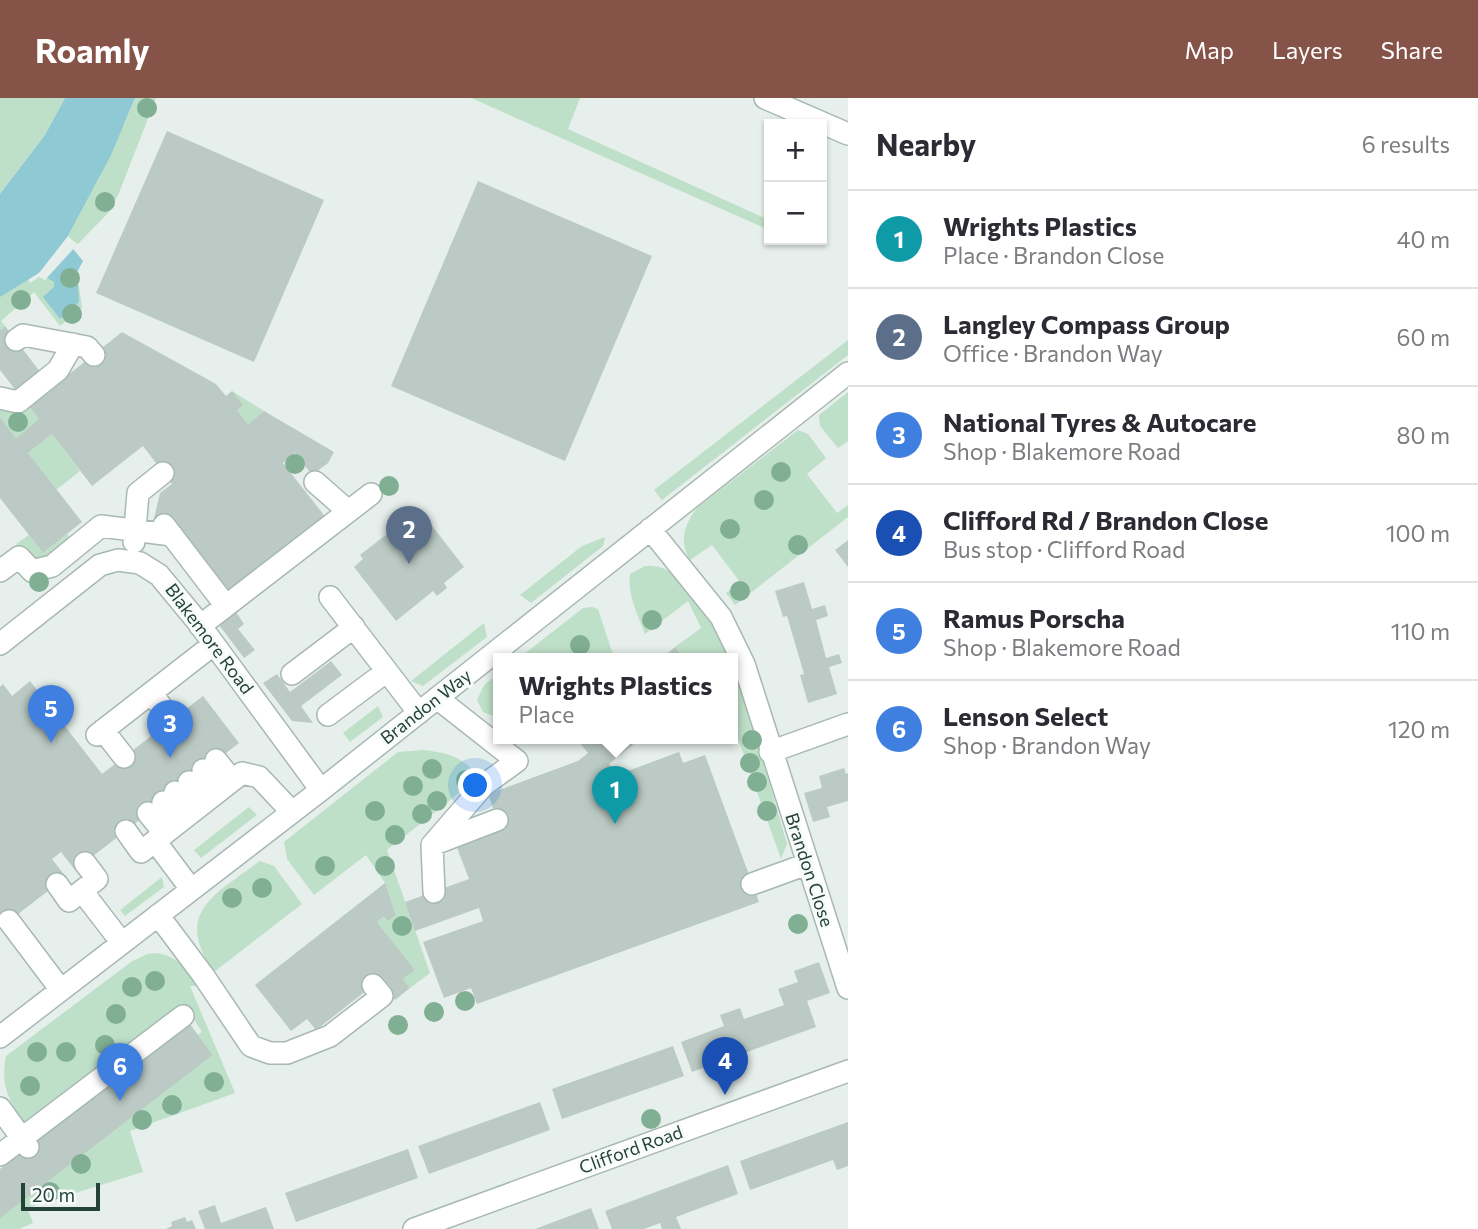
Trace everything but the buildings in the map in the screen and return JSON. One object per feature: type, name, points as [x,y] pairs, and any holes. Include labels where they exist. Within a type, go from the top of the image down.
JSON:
[{"type":"street","points":[[765,98],[807,107],[848,134]]},
{"type":"street","points":[[16,340],[23,335],[73,344],[87,347],[94,355]]},
{"type":"street","points":[[0,398],[18,402],[54,380],[73,344]]},
{"type":"street","name":"Brandon Way","points":[[494,653],[848,373]]},
{"type":"street","points":[[0,644],[100,565],[118,560],[132,562],[138,493],[163,472]]},
{"type":"street","points":[[320,493],[348,512]]},
{"type":"street","points":[[200,626],[321,528],[371,494]]},
{"type":"street","points":[[0,571],[19,557],[32,571],[52,566],[102,526],[168,530],[226,606]]},
{"type":"street","name":"Brandon Close","points":[[650,529],[721,617],[744,664],[770,752],[848,988]]},
{"type":"street","name":"Blakemore Road","points":[[132,562],[139,563],[159,575],[321,790]]},
{"type":"street","points":[[330,597],[419,712]]},
{"type":"street","points":[[292,674],[354,627]]},
{"type":"street","points":[[124,757],[100,733],[214,645]]},
{"type":"street","name":"Brandon Way","points":[[0,1037],[493,654]]},
{"type":"street","points":[[328,715],[387,671]]},
{"type":"street","points":[[151,693],[172,720]]},
{"type":"street","points":[[437,698],[493,742]]},
{"type":"street","points":[[770,752],[848,724]]},
{"type":"street","points":[[433,892],[432,845],[484,785],[517,761],[495,744]]},
{"type":"street","points":[[126,831],[141,852],[242,773],[259,777],[292,812]]},
{"type":"street","points":[[182,787],[192,812],[191,889]]},
{"type":"street","points":[[182,787],[192,812]]},
{"type":"street","points":[[182,787],[192,812]]},
{"type":"street","points":[[432,845],[497,820]]},
{"type":"street","points":[[57,884],[69,901],[97,879],[85,863]]},
{"type":"street","points":[[752,884],[807,864]]},
{"type":"street","points":[[82,891],[122,943]]},
{"type":"street","points":[[158,915],[251,1046],[270,1053],[287,1053],[330,1036],[382,996],[373,985]]},
{"type":"street","points":[[9,921],[61,990]]},
{"type":"street","points":[[0,1155],[25,1143],[146,1050],[183,1016]]},
{"type":"street","name":"Clifford Road","points":[[414,1229],[848,1072]]},
{"type":"street","points":[[0,1108],[25,1143]]},
{"type":"green space","points":[[0,98],[65,98],[45,135],[0,194]]},
{"type":"green space","points":[[135,98],[156,98],[119,193],[108,213],[78,244],[68,237],[63,245],[69,252],[73,249],[83,261],[77,272],[82,308],[60,326],[34,292],[1,321],[5,326],[0,330],[0,278],[124,125]]},
{"type":"green space","points":[[471,98],[580,98],[568,129],[764,218],[764,228]]},
{"type":"green space","points":[[848,340],[848,355],[662,500],[654,490]]},
{"type":"green space","points":[[232,391],[264,411],[248,424],[237,410]]},
{"type":"green space","points":[[848,392],[848,441],[838,448],[820,426],[819,415]]},
{"type":"green space","points":[[0,404],[29,406],[39,419],[16,438],[0,417]]},
{"type":"green space","points":[[798,430],[808,434],[826,458],[807,474],[837,513],[848,505],[848,517],[735,605],[726,593],[740,582],[712,545],[690,560],[684,546],[687,526],[698,507]]},
{"type":"green space","points":[[52,434],[80,471],[56,490],[28,453]]},
{"type":"green space","points":[[67,534],[72,540],[50,560],[32,562],[16,544],[29,535],[43,553]]},
{"type":"green space","points":[[605,537],[603,546],[531,603],[520,595],[582,546]]},
{"type":"green space","points":[[645,566],[656,566],[676,576],[703,610],[728,653],[680,653],[675,647],[701,628],[688,601],[645,634],[630,589],[630,574]]},
{"type":"green space","points":[[583,608],[598,609],[612,653],[525,653]]},
{"type":"green space","points":[[484,623],[487,637],[423,686],[411,681]]},
{"type":"green space","points":[[738,673],[787,844],[781,859],[738,739]]},
{"type":"green space","points":[[493,678],[493,716],[483,712],[477,700],[484,685]]},
{"type":"green space","points":[[378,706],[383,717],[350,742],[343,733]]},
{"type":"green space","points":[[423,750],[461,760],[478,778],[387,850],[430,973],[410,988],[403,979],[415,970],[377,922],[384,916],[396,915],[385,883],[366,855],[314,895],[287,859],[284,842],[398,752]]},
{"type":"green space","points":[[249,807],[257,815],[201,858],[194,850]]},
{"type":"green space","points":[[260,861],[274,866],[302,904],[214,972],[202,951],[197,934],[198,919],[215,895]]},
{"type":"green space","points":[[162,877],[164,887],[125,916],[120,910]]},
{"type":"green space","points":[[157,953],[171,957],[182,965],[202,986],[190,986],[235,1093],[130,1131],[143,1172],[27,1208],[33,1223],[19,1229],[0,1229],[0,1217],[213,1055],[198,1035],[202,1032],[186,1007],[26,1126],[15,1109],[5,1085],[6,1056],[131,962],[147,954]]},
{"type":"water","points":[[65,98],[135,98],[111,155],[63,245],[69,252],[73,249],[83,261],[77,272],[79,302],[60,319],[43,297],[54,287],[54,282],[39,273],[0,297],[0,194],[45,135]]},
{"type":"pier","points":[[68,236],[71,238],[67,244],[70,247],[76,246],[45,280],[39,277],[30,283],[28,280],[39,273]]},
{"type":"place","name":"Langley Compass Group","points":[[409,564]]},
{"type":"place","name":"Ramus Porscha","points":[[51,743]]},
{"type":"place","name":"National Tyres & Autocare","points":[[170,758]]},
{"type":"place","name":"Wrights Plastics","points":[[615,824]]},
{"type":"place","name":"Clifford Rd / Brandon Close","points":[[725,1095]]},
{"type":"place","name":"Lenson Select","points":[[120,1101]]}]
